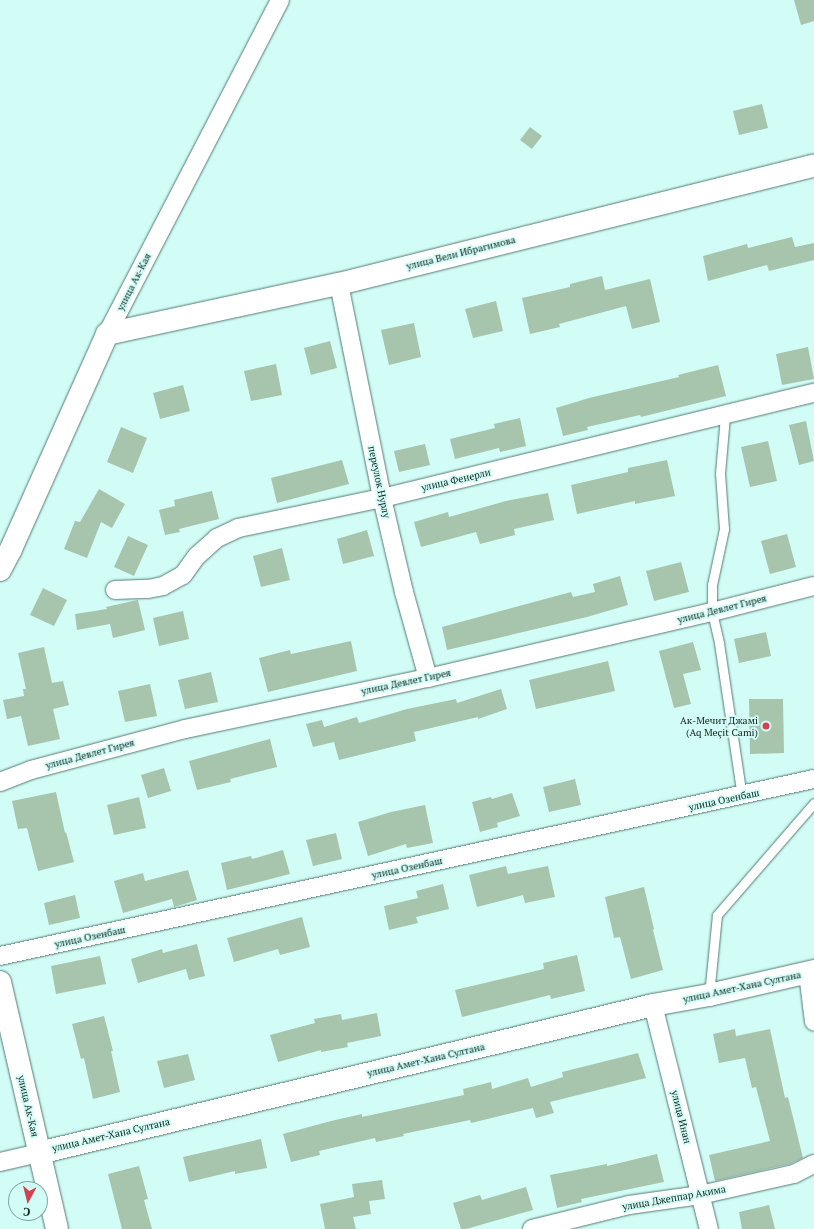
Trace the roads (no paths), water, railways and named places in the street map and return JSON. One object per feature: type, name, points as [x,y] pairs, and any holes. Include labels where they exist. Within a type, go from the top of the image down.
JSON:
[{"type":"street","name":"улица Ак-Кая","points":[[0,570],[11,549],[107,334],[280,0]]},
{"type":"street","name":"улица Вели Ибрагимова","points":[[107,334],[339,284],[814,166]]},
{"type":"street","name":"переулок Нурлу","points":[[339,284],[382,498],[404,592],[428,678]]},
{"type":"street","name":"улица Фенерли","points":[[115,590],[148,589],[163,586],[183,575],[197,556],[217,538],[238,528],[382,498],[725,416],[814,393]]},
{"type":"street","name":"улица Девлет Гирея","points":[[0,782],[31,770],[185,729],[428,678],[712,612],[814,586]]},
{"type":"street","name":"улица Озенбаш","points":[[0,956],[742,796],[814,779]]},
{"type":"street","name":"улица Амет-Хана Султана","points":[[39,1153],[653,1005],[709,995],[811,972]]},
{"type":"street","points":[[811,972],[814,1022]]},
{"type":"street","name":"улица Ак-Кая","points":[[0,982],[57,1229]]},
{"type":"street","name":"улица Инан","points":[[653,1005],[700,1195],[710,1229]]},
{"type":"street","points":[[0,1162],[39,1153]]},
{"type":"street","name":"улица Джеппар Акима","points":[[532,1229],[629,1205],[700,1195],[794,1174],[814,1164]]},
{"type":"lane","points":[[725,416],[720,473],[724,529],[712,585],[712,612],[719,643],[742,796]]},
{"type":"lane","points":[[709,995],[717,915],[814,803]]},
{"type":"place","name":"Ак-Мечит Джамі (Aq Meçit Cami)","points":[[766,726]]}]
